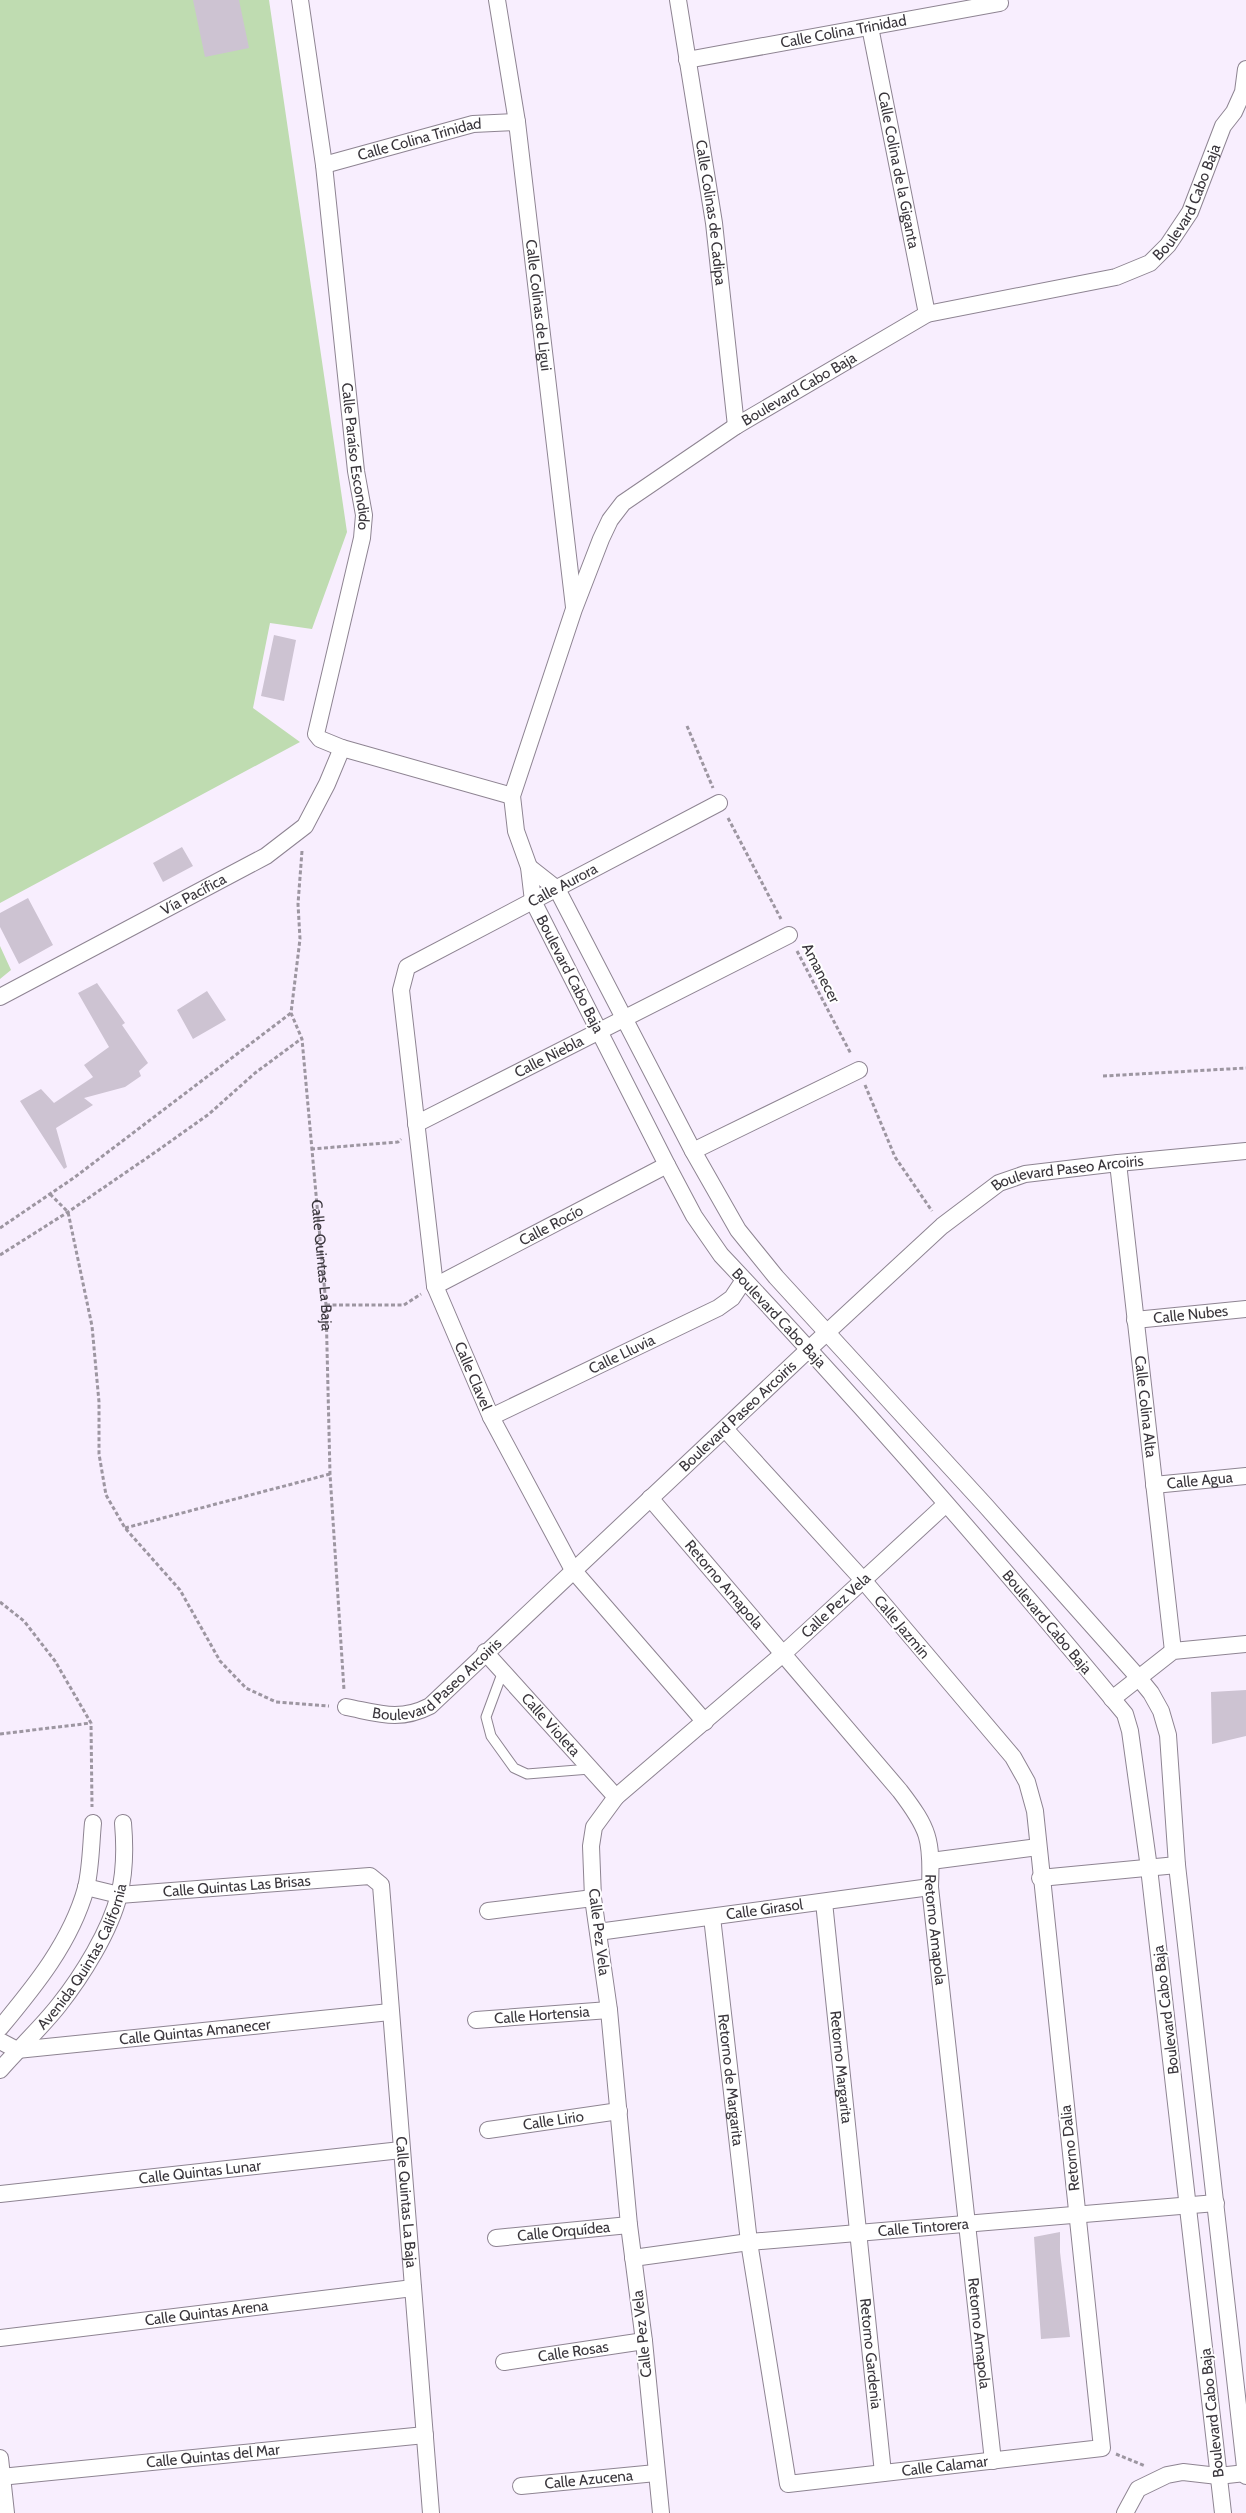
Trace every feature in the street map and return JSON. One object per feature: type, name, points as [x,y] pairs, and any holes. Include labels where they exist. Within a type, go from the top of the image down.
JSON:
[{"type":"street","name":"Calle Paraíso Escondido","points":[[300,0],[324,165],[356,471],[364,514],[362,538],[316,734],[320,739],[342,748],[512,796]]},
{"type":"street","name":"Calle Colinas de Ligui","points":[[497,0],[516,122],[574,610]]},
{"type":"street","name":"Calle Colinas de Cadipa","points":[[678,0],[714,223],[736,426]]},
{"type":"street","name":"Calle Colina Trinidad","points":[[687,60],[1000,3]]},
{"type":"street","name":"Calle Colina de la Giganta","points":[[870,27],[927,314]]},
{"type":"street","name":"Boulevard Cabo Baja","points":[[1223,2513],[1149,1868],[1130,1732],[1125,1714],[964,1522],[809,1349],[721,1255],[709,1238],[667,1165],[533,901],[529,868],[516,832],[512,796],[574,610],[601,539],[610,520],[624,503],[736,426],[927,314],[1116,277],[1150,263],[1168,245],[1190,212],[1223,126],[1234,112],[1243,92],[1246,69]]},
{"type":"street","name":"Calle Colina Trinidad","points":[[324,165],[473,124],[516,122]]},
{"type":"street","name":"Vía Pacífica","points":[[0,997],[266,856],[305,826],[328,784],[342,748]]},
{"type":"street","name":"Calle Aurora","points":[[407,968],[719,803]]},
{"type":"street","name":"Boulevard Cabo Baja","points":[[529,868],[557,889],[693,1151],[738,1230],[776,1276],[985,1505],[1138,1677],[1151,1693],[1161,1711],[1168,1735],[1177,1865],[1244,2439],[1246,2474]]},
{"type":"street","name":"Calle Niebla","points":[[416,1124],[789,934]]},
{"type":"street","name":"Calle Clavel","points":[[407,968],[401,990],[435,1286],[491,1417],[573,1570],[704,1722]]},
{"type":"street","points":[[693,1151],[859,1070]]},
{"type":"street","name":"Boulevard Paseo Arcoiris","points":[[346,1707],[396,1717],[414,1714],[430,1706],[485,1652],[942,1226],[999,1183],[1025,1174],[1246,1151]]},
{"type":"street","name":"Calle Colina Alta","points":[[1118,1163],[1173,1651]]},
{"type":"street","name":"Calle Rocío","points":[[435,1286],[667,1165]]},
{"type":"street","name":"Calle Lluvia","points":[[491,1417],[718,1308],[732,1298],[744,1280]]},
{"type":"street","name":"Calle Nubes","points":[[1135,1320],[1246,1310]]},
{"type":"street","name":"Calle Jazmín","points":[[725,1429],[863,1580],[1013,1757],[1027,1782],[1035,1811],[1038,1847]]},
{"type":"street","name":"Calle Agua","points":[[1154,1484],[1246,1476]]},
{"type":"street","name":"Retorno Amapola","points":[[650,1498],[900,1791],[922,1820],[928,1836],[931,1862],[930,1887],[993,2460]]},
{"type":"street","name":"Calle Pez Vela","points":[[660,2513],[644,2341],[629,2225],[609,2010],[593,1898],[591,1846],[594,1827],[616,1797],[784,1653],[946,1504]]},
{"type":"street","points":[[964,1522],[985,1505]]},
{"type":"street","points":[[1112,1699],[1173,1651],[1246,1644]]},
{"type":"street","name":"Calle Violeta","points":[[485,1652],[616,1797]]},
{"type":"street","name":"Avenida Quintas California","points":[[0,2028],[36,1985],[69,1933],[86,1887],[93,1822]]},
{"type":"street","name":"Avenida Quintas California","points":[[0,2070],[59,2006],[84,1970],[103,1933],[119,1895],[124,1857],[123,1823]]},
{"type":"street","points":[[931,1862],[1038,1847]]},
{"type":"street","name":"Retorno Dalia","points":[[1038,1847],[1102,2448]]},
{"type":"street","points":[[1040,1878],[1177,1865]]},
{"type":"street","name":"Calle Quintas Las Brisas","points":[[86,1887],[119,1895],[370,1876],[377,1880],[383,1890]]},
{"type":"street","name":"Calle Girasol","points":[[598,1932],[930,1887]]},
{"type":"street","name":"Calle Quintas La Baja","points":[[383,1890],[390,2012],[431,2513]]},
{"type":"street","points":[[488,1911],[593,1898]]},
{"type":"street","name":"Retorno Margarita","points":[[824,1902],[858,2233]]},
{"type":"street","name":"Retorno de Margarita","points":[[712,1917],[749,2242],[788,2484]]},
{"type":"street","name":"Calle Hortensia","points":[[476,2020],[609,2010]]},
{"type":"street","name":"Calle Quintas Amanecer","points":[[17,2050],[390,2012]]},
{"type":"street","points":[[0,2042],[17,2050]]},
{"type":"street","name":"Calle Lirio","points":[[488,2130],[618,2111]]},
{"type":"street","name":"Calle Quintas Lunar","points":[[0,2194],[401,2150]]},
{"type":"street","name":"Calle Tintorera","points":[[633,2258],[749,2242],[1216,2203]]},
{"type":"street","name":"Calle Orquídea","points":[[496,2238],[629,2225]]},
{"type":"street","name":"Retorno Gardenia","points":[[858,2233],[883,2473]]},
{"type":"street","name":"Calle Quintas Arena","points":[[0,2338],[413,2288]]},
{"type":"street","name":"Calle Rosas","points":[[504,2362],[644,2341]]},
{"type":"street","name":"Calle Quintas del Mar","points":[[1,2477],[425,2435]]},
{"type":"street","name":"Calle Calamar","points":[[788,2484],[1102,2448]]},
{"type":"street","points":[[0,2458],[6,2513]]},
{"type":"street","points":[[1125,2513],[1138,2489],[1167,2475],[1183,2472],[1218,2476],[1246,2474]]},
{"type":"street","name":"Calle Azucena","points":[[521,2486],[656,2473]]},
{"type":"lane","points":[[503,1671],[486,1717],[491,1736],[514,1768],[527,1774],[590,1768]]},
{"type":"path","name":"Amanecer","points":[[687,726],[719,803],[859,1070],[895,1157],[942,1226]]},
{"type":"path","points":[[0,1228],[75,1177],[290,1014],[300,939],[299,889],[305,826]]},
{"type":"path","name":"Calle Quintas La Baja","points":[[290,1014],[302,1039],[310,1149],[326,1304],[330,1474],[346,1707]]},
{"type":"path","points":[[0,1255],[68,1212],[209,1114],[255,1073],[302,1039]]},
{"type":"path","points":[[1103,1076],[1246,1068]]},
{"type":"path","points":[[310,1149],[398,1142],[416,1124]]},
{"type":"path","points":[[50,1194],[68,1212],[92,1326],[99,1402],[99,1454],[106,1495],[125,1528],[180,1590],[220,1661],[246,1688],[276,1702],[346,1707]]},
{"type":"path","points":[[326,1304],[404,1305],[435,1286]]},
{"type":"path","points":[[125,1528],[330,1474]]},
{"type":"path","points":[[0,1602],[24,1621],[55,1662],[91,1723],[93,1822]]},
{"type":"path","points":[[0,1734],[91,1723]]},
{"type":"path","points":[[1102,2448],[1167,2475]]},
{"type":"green space","points":[[0,0],[269,0],[347,532],[312,629],[270,623],[253,708],[300,742],[0,903]]},
{"type":"green space","points":[[0,946],[11,970],[0,979]]},
{"type":"building","points":[[193,0],[239,0],[249,48],[205,57]]},
{"type":"building","points":[[274,635],[296,640],[284,701],[261,696]]},
{"type":"building","points":[[182,847],[193,866],[163,882],[153,863]]},
{"type":"building","points":[[28,898],[53,945],[19,964],[0,927],[0,913]]},
{"type":"building","points":[[97,983],[125,1023],[122,1025],[148,1063],[139,1071],[141,1076],[125,1087],[84,1098],[93,1105],[56,1128],[67,1167],[64,1169],[20,1101],[41,1089],[54,1103],[93,1077],[84,1065],[109,1047],[78,993]]},
{"type":"building","points":[[207,991],[226,1020],[193,1039],[177,1010]]},
{"type":"building","points":[[1246,1690],[1246,1736],[1212,1744],[1211,1692]]},
{"type":"building","points":[[1060,2232],[1060,2252],[1070,2337],[1041,2339],[1034,2237]]}]
